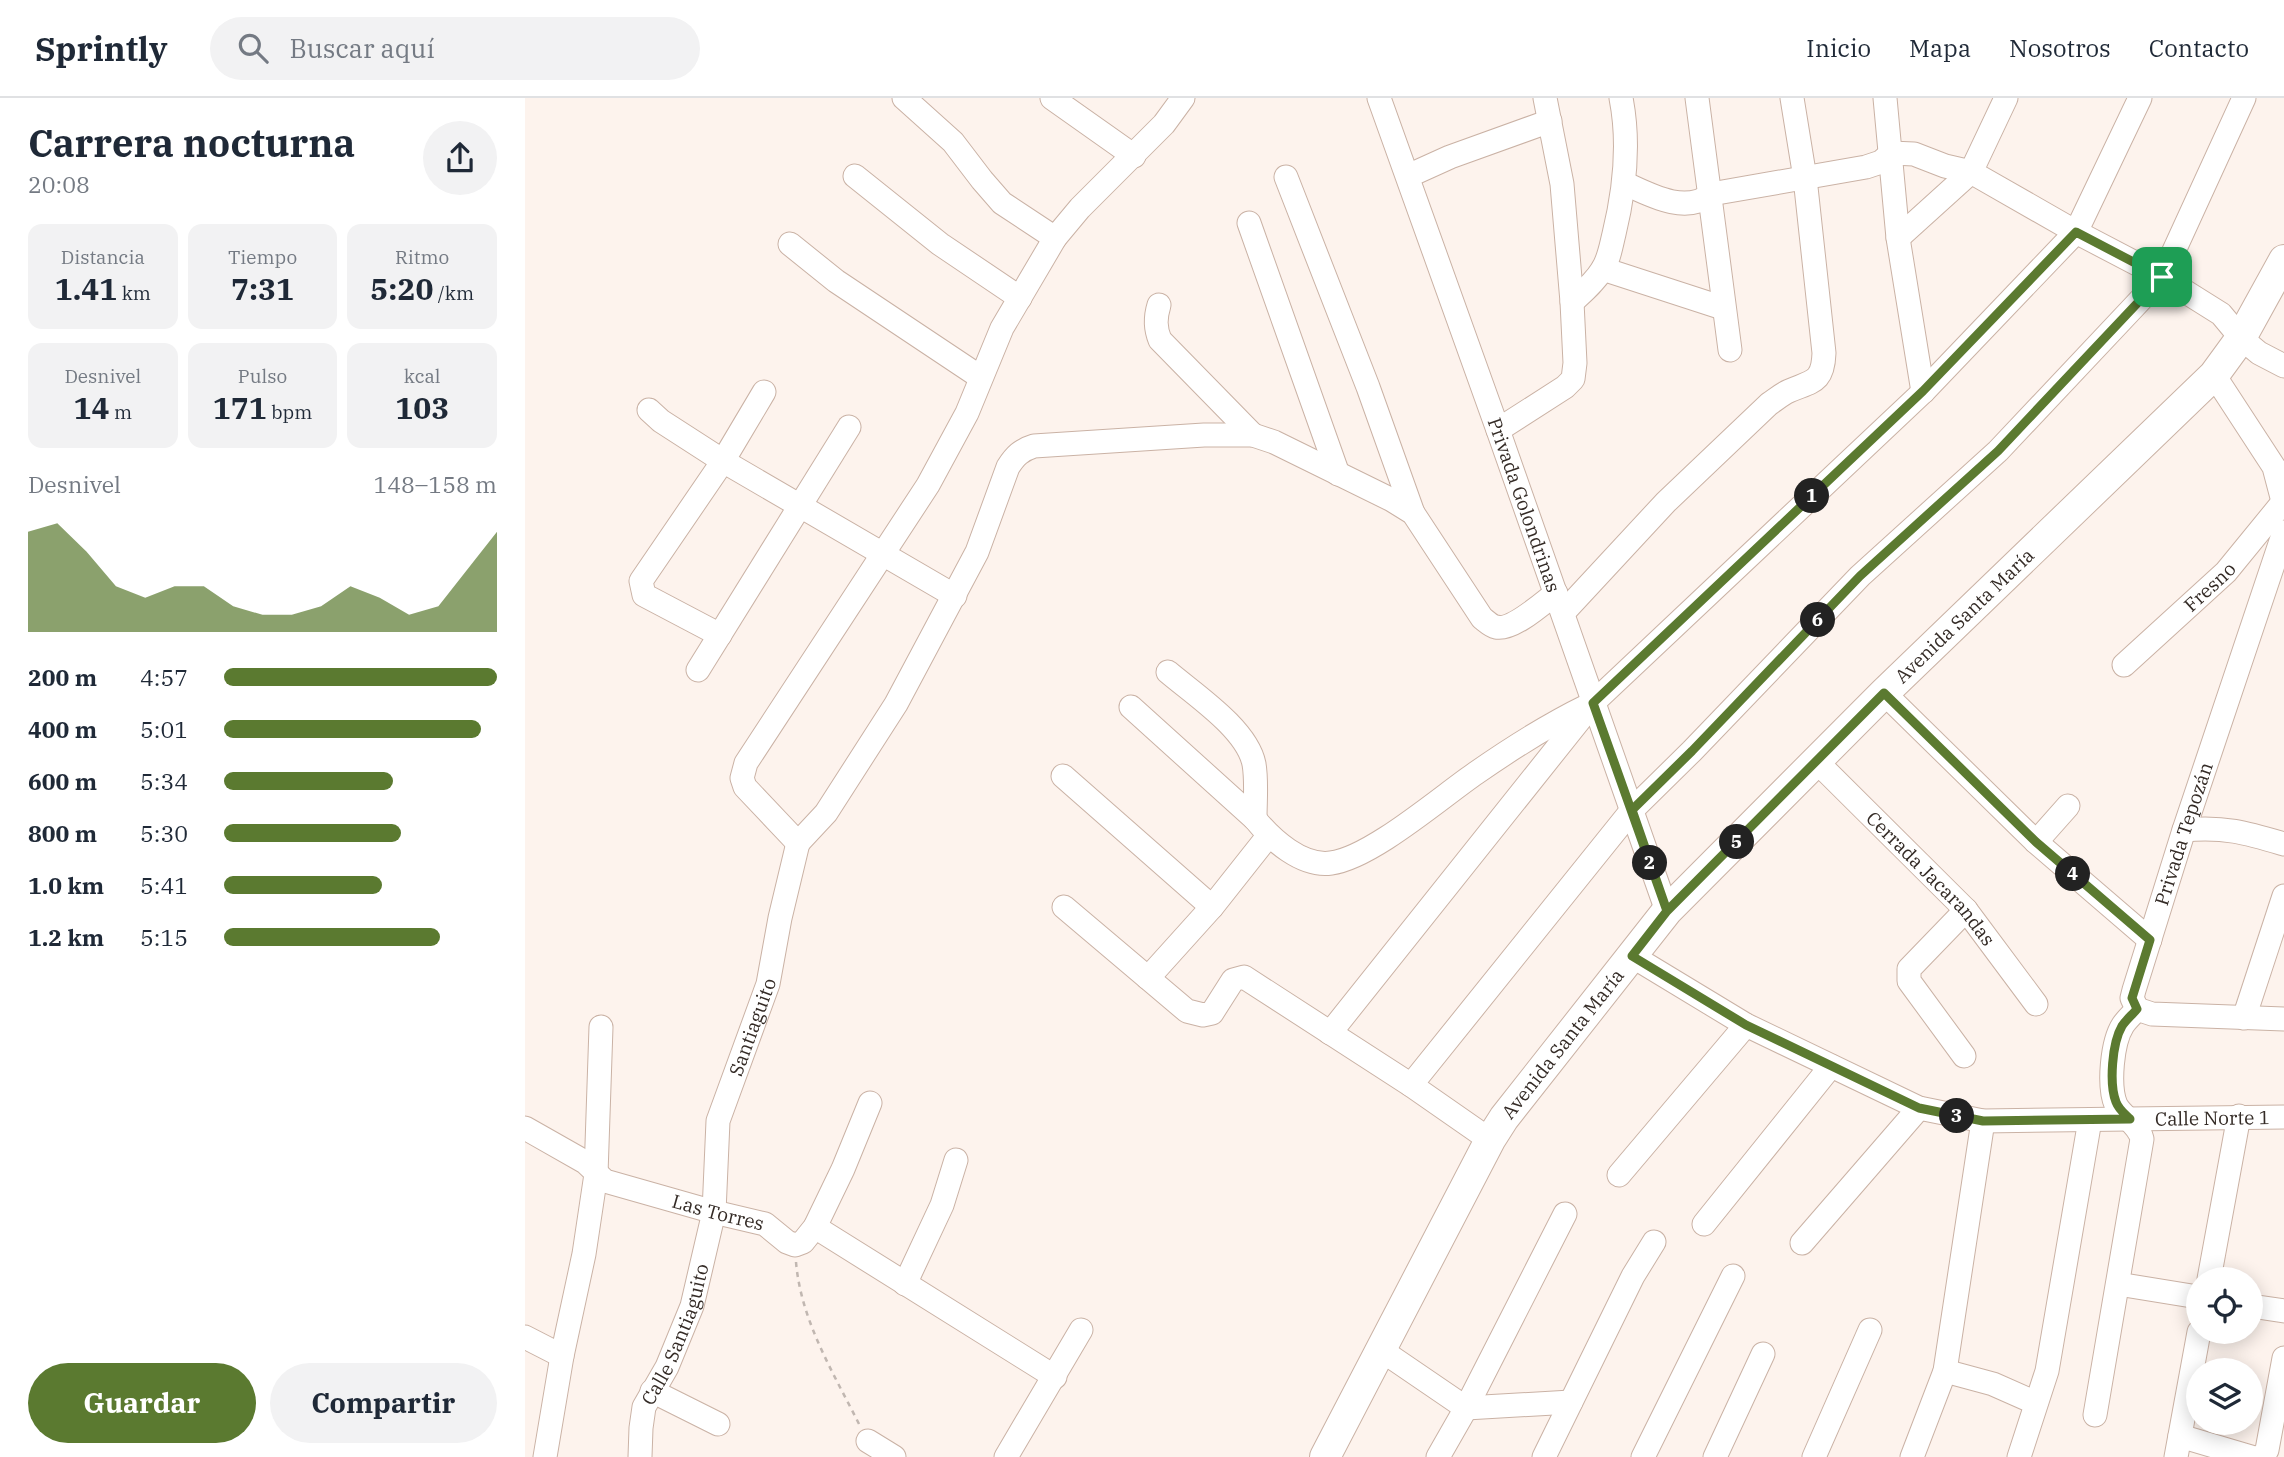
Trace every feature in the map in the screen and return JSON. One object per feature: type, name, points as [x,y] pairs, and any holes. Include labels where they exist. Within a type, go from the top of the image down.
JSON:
[{"type":"main road","name":"Avenida Santa María","points":[[1325,1457],[1490,1140],[1504,1118],[1667,911],[1884,693],[2214,375],[2241,338],[2283,263]]},
{"type":"street","points":[[904,98],[953,142],[1002,203],[1055,238]]},
{"type":"street","points":[[1052,98],[1134,156]]},
{"type":"street","points":[[1183,98],[1164,124],[1080,208],[1055,238],[1002,328],[967,413],[928,485],[747,763],[741,779],[744,787],[798,843],[826,813],[889,715],[955,596],[977,552],[1008,467],[1023,449],[1058,443],[1252,435],[1274,442],[1413,513]]},
{"type":"street","name":"Privada Golondrinas","points":[[1379,98],[1499,430],[1667,911]]},
{"type":"street","points":[[1499,430],[1573,379],[1575,363],[1572,302],[1562,184],[1545,98]]},
{"type":"street","points":[[1572,302],[1590,287],[1603,269],[1617,221],[1624,183],[1626,141],[1621,98]]},
{"type":"street","points":[[1697,98],[1730,350]]},
{"type":"street","points":[[1286,177],[1368,387],[1413,513],[1482,618],[1489,624],[1503,627],[1559,603],[1769,404],[1788,391],[1815,381],[1822,370],[1823,353],[1805,178],[1792,98]]},
{"type":"street","points":[[1885,98],[1898,238],[1923,391]]},
{"type":"street","points":[[1898,238],[1971,172],[2006,98]]},
{"type":"street","points":[[1330,1033],[1593,703],[1923,391],[2076,232],[2140,98]]},
{"type":"street","points":[[1411,1085],[1632,810],[1860,576],[1998,451],[2162,277],[2244,98]]},
{"type":"street","points":[[1408,176],[1550,121]]},
{"type":"street","points":[[1624,183],[1655,197],[1679,203],[1703,200],[1711,194],[1866,167],[1881,162],[1891,153],[1913,154],[1971,172],[2162,277],[2221,314],[2241,338],[2259,353],[2284,366]]},
{"type":"street","points":[[855,176],[940,244],[1020,298]]},
{"type":"street","points":[[1249,223],[1338,474]]},
{"type":"street","points":[[790,244],[836,281],[980,377]]},
{"type":"street","points":[[1603,269],[1723,308]]},
{"type":"street","points":[[1159,305],[1155,317],[1160,340],[1252,435]]},
{"type":"street","points":[[2214,375],[2279,470],[2284,503]]},
{"type":"street","points":[[720,635],[644,595],[641,581],[723,461],[764,392]]},
{"type":"street","points":[[649,410],[661,421],[723,461],[955,596]]},
{"type":"street","points":[[698,670],[849,427]]},
{"type":"street","name":"Fresno","points":[[2124,665],[2226,572],[2284,503]]},
{"type":"street","name":"Privada Tepozán","points":[[2137,1009],[2132,998],[2284,532]]},
{"type":"street","points":[[1148,978],[1212,907],[1262,827],[1254,765],[1248,746],[1238,732],[1168,672]]},
{"type":"street","points":[[1884,693],[2036,842],[2150,940]]},
{"type":"street","points":[[1131,707],[1262,827],[1307,860],[1329,864],[1350,858],[1372,847],[1478,771],[1559,720],[1593,703]]},
{"type":"street","name":"Cerrada Jacarandas","points":[[1817,762],[1966,910],[2036,1004]]},
{"type":"street","points":[[1063,776],[1212,907]]},
{"type":"street","points":[[2036,842],[2068,806]]},
{"type":"street","points":[[2185,830],[2210,827],[2238,830],[2284,844]]},
{"type":"street","name":"Santiaguito","points":[[714,1212],[718,1121],[768,984],[798,843]]},
{"type":"street","points":[[2244,1018],[2284,896]]},
{"type":"street","points":[[1064,907],[1187,1011],[1203,1015],[1212,1013],[1233,980],[1244,977],[1411,1085],[1490,1140]]},
{"type":"street","points":[[1964,1056],[1909,982],[1907,974],[1966,910]]},
{"type":"street","name":"Calle Norte 1","points":[[1632,956],[1746,1025],[1919,1108],[1983,1121],[2284,1117]]},
{"type":"street","points":[[2095,1415],[2142,1139],[2140,1131],[2116,1105],[2113,1091],[2112,1065],[2122,1026],[2137,1009],[2152,1014],[2284,1018]]},
{"type":"street","points":[[1619,1175],[1746,1025]]},
{"type":"street","points":[[545,1457],[562,1356],[584,1254],[596,1174],[601,1027]]},
{"type":"street","points":[[1704,1224],[1831,1066]]},
{"type":"street","points":[[795,1244],[803,1242],[815,1227],[843,1169],[870,1102]]},
{"type":"street","points":[[1802,1243],[1919,1108]]},
{"type":"street","points":[[2211,1267],[2239,1116]]},
{"type":"street","points":[[2019,1457],[2047,1371],[2090,1120]]},
{"type":"street","points":[[1912,1457],[1945,1371],[1983,1121]]},
{"type":"street","name":"Las Torres","points":[[525,1128],[585,1162],[596,1174],[612,1184],[765,1224],[787,1242],[795,1244]]},
{"type":"street","points":[[905,1284],[942,1205],[956,1160]]},
{"type":"street","name":"Calle Santiaguito","points":[[640,1457],[644,1406],[667,1367],[692,1306],[714,1212]]},
{"type":"street","points":[[1438,1457],[1466,1408],[1565,1214]]},
{"type":"street","points":[[815,1227],[1055,1377]]},
{"type":"street","points":[[1544,1457],[1633,1276],[1654,1242]]},
{"type":"street","points":[[1643,1457],[1733,1276]]},
{"type":"street","points":[[2118,1284],[2186,1295]]},
{"type":"street","points":[[2263,1308],[2284,1311]]},
{"type":"street","points":[[1006,1457],[1081,1330]]},
{"type":"street","points":[[1814,1457],[1870,1330]]},
{"type":"street","points":[[525,1337],[562,1356]]},
{"type":"street","points":[[2198,1344],[2178,1447],[2251,1457]]},
{"type":"street","points":[[1381,1350],[1466,1408],[1571,1402]]},
{"type":"street","points":[[1715,1457],[1763,1354]]},
{"type":"street","points":[[2262,1457],[2267,1450],[2284,1358]]},
{"type":"street","points":[[1945,1371],[1993,1384],[2036,1403]]},
{"type":"street","points":[[652,1391],[718,1424]]},
{"type":"street","points":[[868,1441],[894,1457]]},
{"type":"path","points":[[795,1244],[799,1288],[817,1344],[868,1441]]},
{"type":"route","points":[[2162,277],[1998,451],[1860,576],[1632,810],[1667,911],[1884,693],[2036,842],[2150,940],[2132,998],[2137,1009],[2122,1026],[2112,1065],[2116,1105],[2130,1119],[1983,1121],[1919,1108],[1746,1025],[1632,956],[1667,911],[1593,703],[1923,391],[2076,232],[2162,277]]}]
